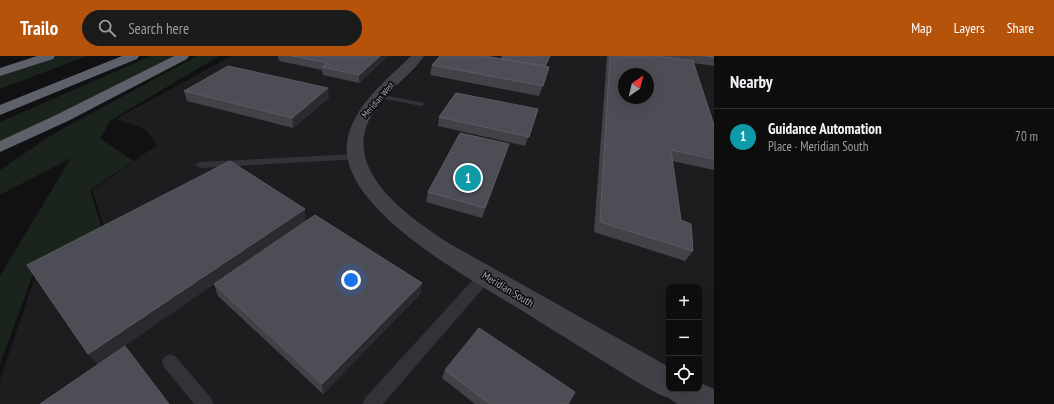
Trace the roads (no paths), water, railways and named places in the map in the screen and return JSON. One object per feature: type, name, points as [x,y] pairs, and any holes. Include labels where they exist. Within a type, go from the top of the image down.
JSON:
[{"type":"highway","points":[[0,72],[49,56]]},
{"type":"highway","points":[[26,86],[102,56]]},
{"type":"highway","points":[[0,110],[133,56]]},
{"type":"highway","points":[[0,147],[62,118],[183,56]]},
{"type":"highway","points":[[0,158],[62,118]]},
{"type":"street","name":"Meridian West","points":[[360,166],[356,141],[360,122],[372,105],[418,56]]},
{"type":"street","name":"Meridian South","points":[[360,166],[385,205],[414,231],[444,251],[666,381]]},
{"type":"street","points":[[687,392],[709,404]]},
{"type":"lane","points":[[380,96],[421,104]]},
{"type":"lane","points":[[200,165],[360,166]]},
{"type":"lane","points":[[371,404],[486,275]]},
{"type":"lane","points":[[170,362],[205,404]]},
{"type":"place","name":"Guidance Automation","points":[[468,178]]}]
